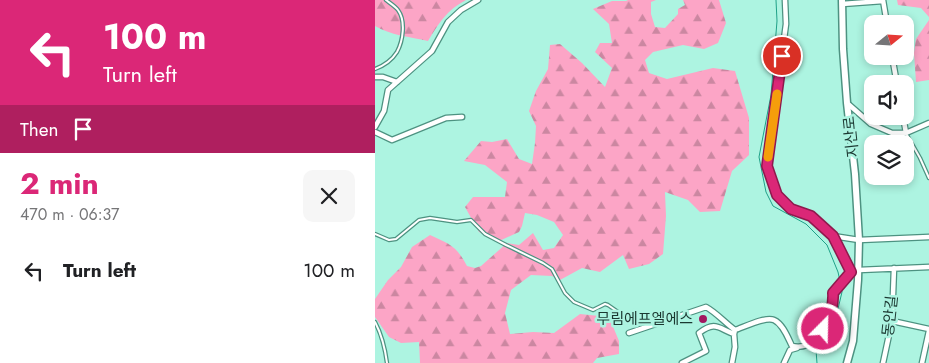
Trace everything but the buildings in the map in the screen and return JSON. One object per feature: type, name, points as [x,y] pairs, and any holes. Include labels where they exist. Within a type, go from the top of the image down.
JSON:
[{"type":"main road","name":"지산로","points":[[842,2],[843,49],[855,174],[859,240],[859,270],[853,342],[847,363]]},
{"type":"street","points":[[375,127],[384,111],[388,90],[432,51],[448,22],[461,10],[478,0]]},
{"type":"street","points":[[785,0],[786,24],[767,166],[777,195],[791,209],[811,216],[833,236],[850,272]]},
{"type":"street","points":[[842,2],[883,0],[886,15]]},
{"type":"street","points":[[375,77],[383,77],[397,82]]},
{"type":"street","points":[[847,103],[871,124],[893,133],[906,133],[929,123]]},
{"type":"street","points":[[375,132],[392,140],[446,118],[462,117]]},
{"type":"street","points":[[905,125],[906,133]]},
{"type":"street","points":[[833,236],[859,240],[929,237]]},
{"type":"street","points":[[784,363],[790,350],[809,344],[817,338],[832,310],[833,293],[850,272],[929,267]]},
{"type":"street","name":"동안길","points":[[883,363],[892,321],[894,268]]},
{"type":"street","points":[[629,333],[706,307],[735,332],[732,363]]},
{"type":"street","points":[[682,363],[707,350],[699,333],[702,330],[714,326],[735,332],[756,322],[771,318],[776,320],[792,346],[801,347]]},
{"type":"street","points":[[892,321],[929,330],[922,363]]},
{"type":"lane","points":[[375,69],[382,66],[396,53],[401,41],[403,27],[399,11],[386,0]]},
{"type":"lane","points":[[906,133],[929,178]]},
{"type":"lane","points":[[375,234],[389,240],[396,239],[419,220],[430,218],[457,222],[471,220],[485,234],[552,269],[565,294],[574,302],[593,310],[605,304],[621,314]]},
{"type":"lane","points":[[375,322],[381,332],[387,363]]},
{"type":"green space","points":[[375,0],[466,0],[444,17],[428,41],[394,34],[375,26]]},
{"type":"green space","points":[[656,0],[651,2],[651,14],[655,27],[665,28],[678,14],[678,9],[685,5],[683,0],[719,0],[726,23],[718,43],[704,49],[683,45],[653,52],[645,60],[649,73],[667,79],[713,68],[735,71],[749,118],[749,155],[732,171],[720,211],[700,212],[688,200],[665,192],[666,216],[663,254],[649,264],[629,269],[623,255],[600,272],[582,268],[560,280],[552,276],[531,275],[511,290],[505,313],[510,334],[554,333],[580,314],[609,317],[619,341],[619,354],[597,358],[593,363],[420,363],[419,342],[401,343],[389,337],[375,317],[375,299],[388,280],[401,267],[412,247],[430,235],[451,246],[467,266],[475,268],[481,266],[507,243],[519,245],[533,233],[543,250],[554,248],[563,235],[554,222],[537,215],[525,213],[519,232],[497,242],[479,232],[465,207],[473,197],[505,197],[507,182],[485,165],[464,161],[481,141],[492,142],[507,139],[519,159],[532,164],[536,126],[529,111],[536,91],[548,69],[550,45],[560,44],[605,87],[612,68],[595,52],[600,43],[612,43],[609,24],[593,9],[612,1]]},
{"type":"green space","points":[[897,0],[929,0],[929,17],[921,8],[898,5]]},
{"type":"green space","points":[[929,20],[929,80],[916,82],[914,53],[916,39]]},
{"type":"waterway","points":[[776,0],[777,21],[771,95],[759,157],[766,192],[773,206],[806,224],[827,245],[840,281]]},
{"type":"waterway","points":[[817,363],[816,350],[837,313],[842,292],[841,285]]},
{"type":"slow traffic","points":[[768,157],[777,94]]},
{"type":"place","name":"무림에프엘에스","points":[[703,319]]},
{"type":"route","points":[[782,56],[767,166],[777,195],[791,209],[811,216],[833,236],[851,272],[833,293],[832,310],[823,329]]}]
